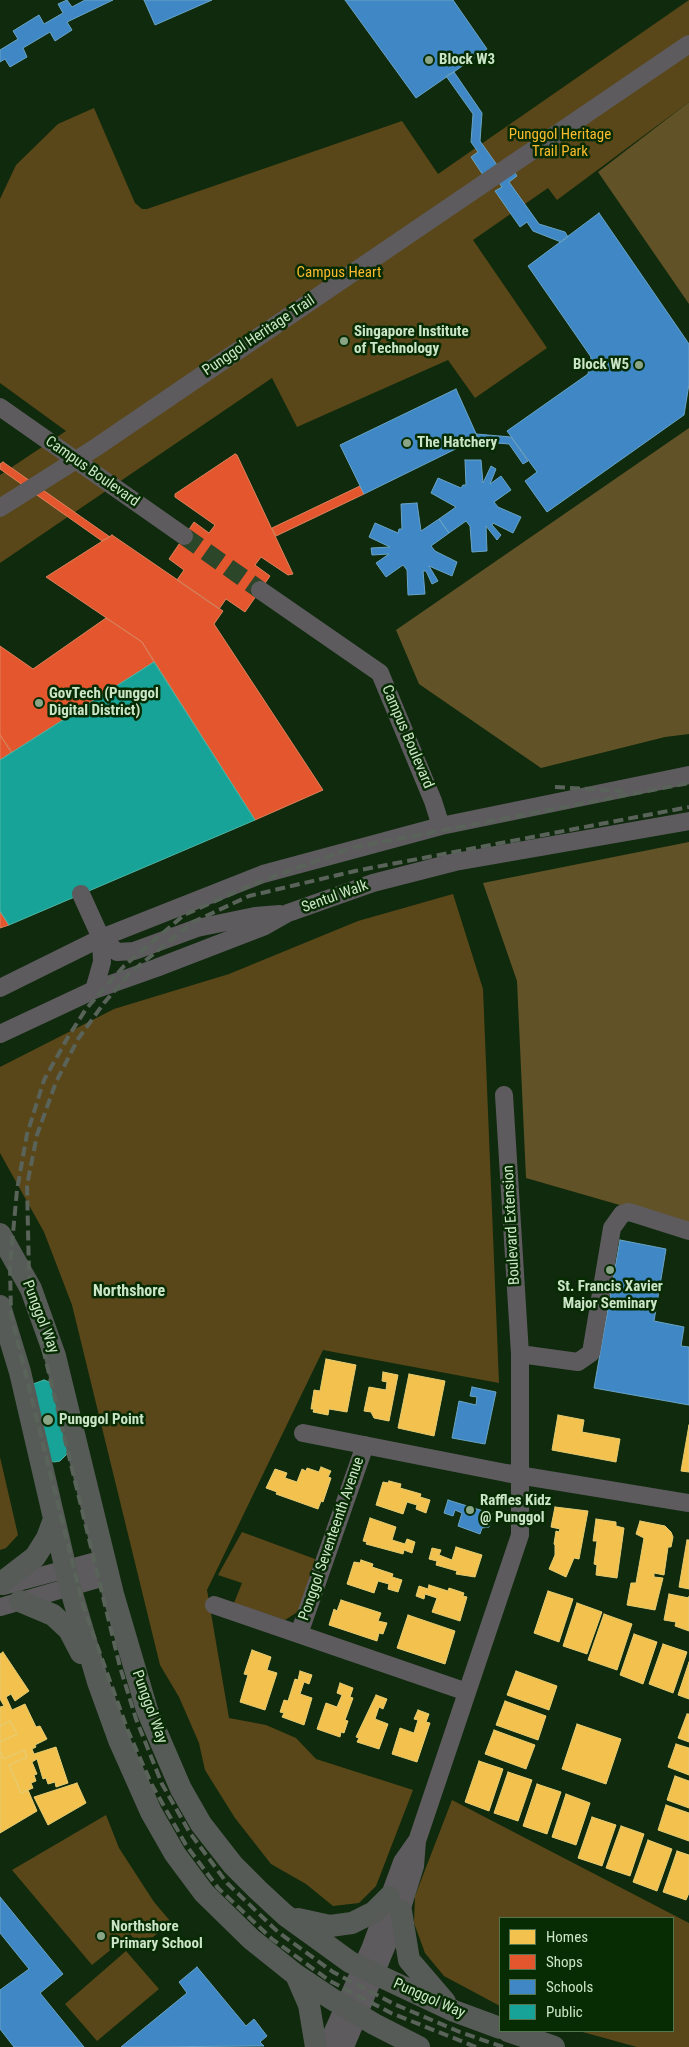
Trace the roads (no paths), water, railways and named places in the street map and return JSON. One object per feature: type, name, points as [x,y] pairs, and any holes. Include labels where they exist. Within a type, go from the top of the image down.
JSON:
[{"type":"main road","name":"Punggol Way","points":[[0,1234],[31,1289],[43,1318],[55,1356],[106,1568],[147,1710],[182,1789],[201,1824],[233,1865],[285,1915],[368,1971],[454,2011],[499,2028]]},
{"type":"main road","points":[[0,1306],[7,1355],[102,1694],[119,1740],[152,1812],[175,1854],[204,1893],[251,1939],[296,1975],[351,2011],[419,2047]]},
{"type":"main road","points":[[0,1585],[35,1557],[47,1538],[54,1519]]},
{"type":"main road","points":[[10,1604],[53,1616],[69,1630],[102,1694]]},
{"type":"main road","points":[[285,1915],[315,1924],[330,1926],[352,1923],[395,1904],[409,1960],[423,1979],[454,2011]]},
{"type":"main road","points":[[296,1975],[309,2005],[316,2047]]},
{"type":"main road","points":[[511,2032],[554,2047]]},
{"type":"street","name":"Punggol Heritage Trail","points":[[0,508],[95,448],[689,44]]},
{"type":"street","name":"Campus Boulevard","points":[[0,407],[184,536]]},
{"type":"street","name":"Campus Boulevard","points":[[260,590],[380,673],[433,801],[441,826]]},
{"type":"street","points":[[0,988],[101,938],[263,874],[441,826],[689,775]]},
{"type":"street","name":"Sentul Walk","points":[[0,1034],[94,990],[373,883],[455,862],[689,821]]},
{"type":"street","points":[[81,894],[101,938],[102,962],[94,990]]},
{"type":"street","points":[[101,938],[117,952],[134,951],[197,928],[255,916],[288,914]]},
{"type":"street","name":"Boulevard Extension","points":[[504,1095],[520,1354]]},
{"type":"street","points":[[326,2047],[351,2011],[395,1904],[415,1866],[417,1841],[520,1535],[520,1354],[578,1362],[591,1353],[612,1228],[622,1214],[629,1212],[689,1231]]},
{"type":"street","name":"Ponggol Seventeenth Avenue","points":[[303,1433],[521,1475],[689,1503]]},
{"type":"street","name":"Ponggol Seventeenth Avenue","points":[[299,1634],[365,1445]]},
{"type":"street","points":[[0,1585],[68,1577],[106,1568]]},
{"type":"street","points":[[10,1604],[68,1577]]},
{"type":"street","name":"Ponggol Seventeenth Avenue","points":[[214,1604],[467,1692]]},
{"type":"street","points":[[345,2047],[351,2011]]},
{"type":"tunnel","points":[[184,536],[260,590]]},
{"type":"railway","points":[[476,2047],[391,2013],[330,1981],[272,1939],[218,1888],[186,1845],[152,1785],[128,1731],[84,1609],[11,1315],[10,1266],[17,1190],[27,1134],[44,1080],[68,1037],[86,1009],[124,966],[184,915],[251,885],[351,848],[689,783]]},
{"type":"railway","points":[[555,787],[623,791]]},
{"type":"railway","points":[[503,2047],[460,2032],[394,2004],[333,1972],[278,1932],[227,1883],[190,1833],[162,1784],[136,1719],[120,1667],[38,1328],[29,1274],[27,1185],[37,1135],[56,1082],[78,1039],[104,1003],[130,973],[193,922],[249,896],[355,871],[689,807]]},
{"type":"place","name":"Block W3","points":[[429,60]]},
{"type":"place","name":"Singapore Institute of Technology","points":[[344,341]]},
{"type":"place","name":"Block W5","points":[[639,365]]},
{"type":"place","name":"The Hatchery","points":[[407,443]]},
{"type":"place","name":"GovTech (Punggol Digital District)","points":[[39,703]]},
{"type":"place","name":"St. Francis Xavier Major Seminary","points":[[610,1270]]},
{"type":"place","name":"Punggol Point","points":[[48,1420]]},
{"type":"place","name":"Raffles Kidz @ Punggol","points":[[470,1510]]},
{"type":"place","name":"Northshore Primary School","points":[[101,1936]]},
{"type":"district","name":"Northshore","points":[[129,1292]]},
{"type":"park label","name":"Punggol Heritage Trail Park","points":[[560,144]]},
{"type":"park label","name":"Campus Heart","points":[[339,273]]}]
